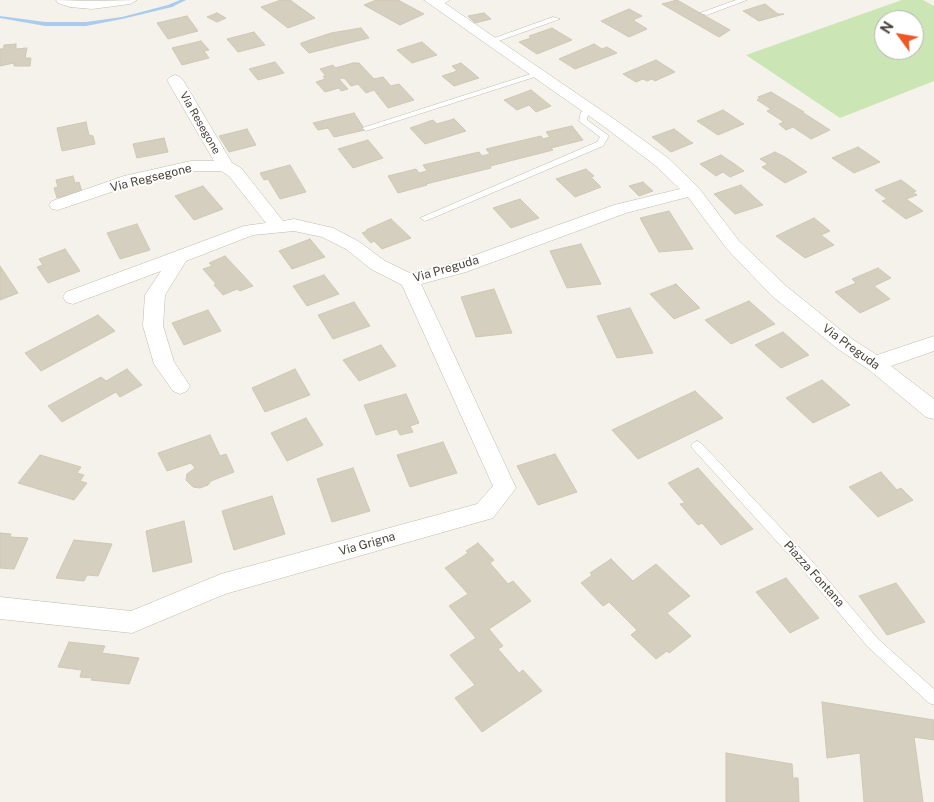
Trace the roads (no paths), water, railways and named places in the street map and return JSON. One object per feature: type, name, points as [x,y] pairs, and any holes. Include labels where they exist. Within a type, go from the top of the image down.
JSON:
[{"type":"street","points":[[63,0],[89,5],[130,0]]},
{"type":"street","name":"Via Preguda","points":[[438,1],[662,162],[692,191],[733,245],[779,291],[845,344],[875,364],[934,411]]},
{"type":"street","name":"Via Resegone","points":[[175,80],[225,166]]},
{"type":"street","name":"Via Regsegone","points":[[58,205],[130,180],[191,166],[225,166]]},
{"type":"street","points":[[225,166],[234,172],[279,227]]},
{"type":"street","name":"Via Preguda","points":[[73,297],[250,230],[294,225],[327,232],[352,245],[378,265],[410,281],[459,268],[620,208],[692,191]]},
{"type":"street","points":[[179,257],[155,295],[153,326],[164,364],[180,386]]},
{"type":"street","name":"Via Grigna","points":[[0,608],[132,622],[221,585],[485,510],[505,488],[410,281]]},
{"type":"street","points":[[875,364],[934,343]]},
{"type":"lane","points":[[704,14],[743,0]]},
{"type":"lane","points":[[490,40],[556,19]]},
{"type":"lane","points":[[366,128],[540,74]]},
{"type":"lane","points":[[426,218],[600,144],[605,136],[584,121],[584,114],[591,110]]},
{"type":"lane","name":"Piazza Fontana","points":[[697,446],[806,564],[873,643],[934,698]]},
{"type":"waterway","points":[[0,17],[45,24],[86,24],[122,18],[170,6],[184,0]]}]
